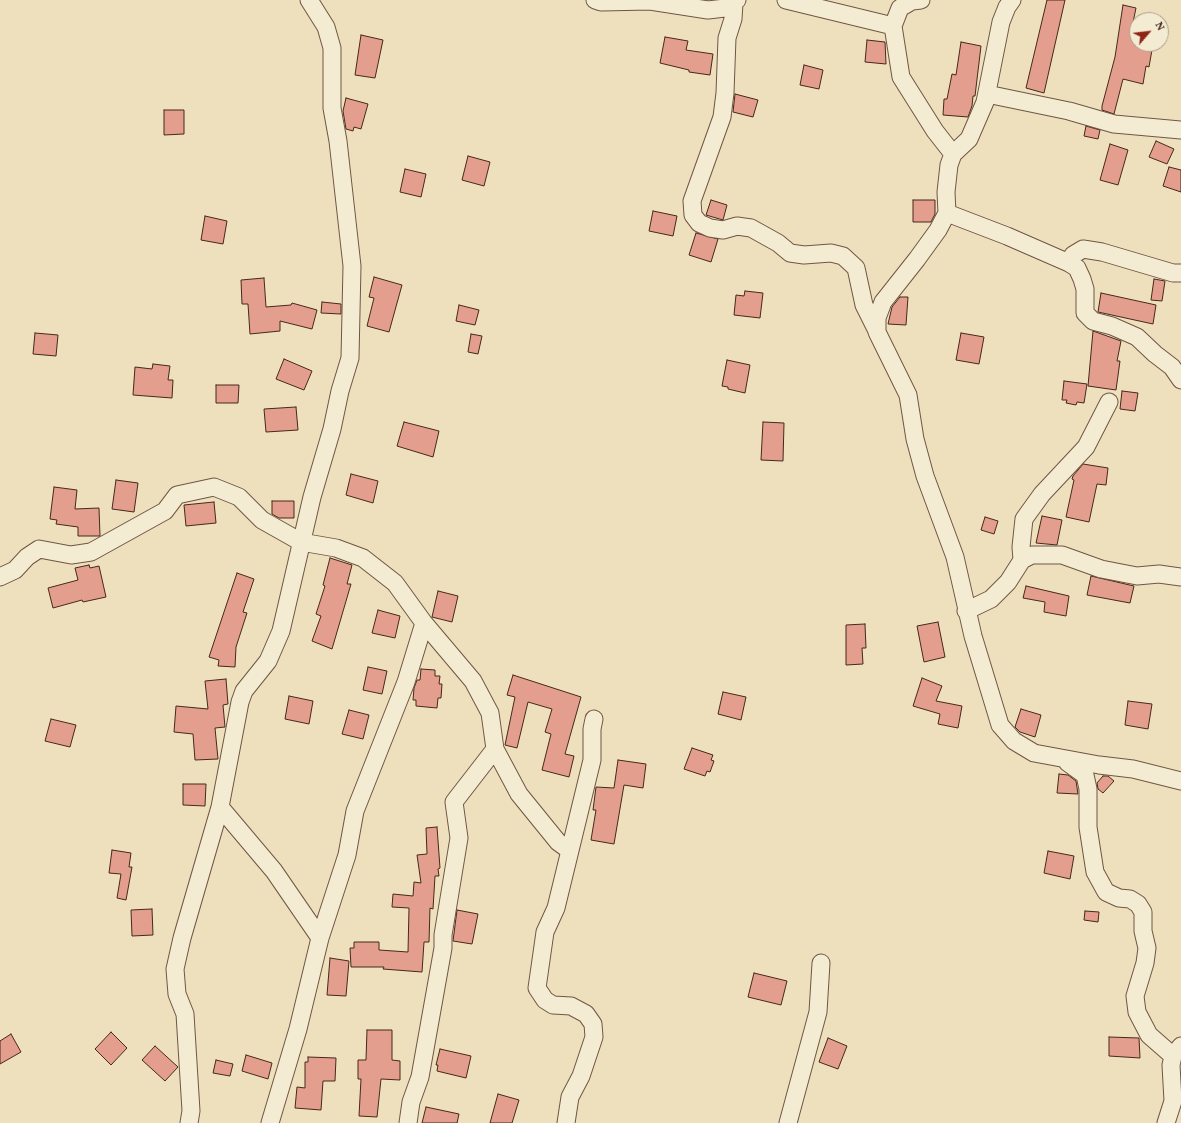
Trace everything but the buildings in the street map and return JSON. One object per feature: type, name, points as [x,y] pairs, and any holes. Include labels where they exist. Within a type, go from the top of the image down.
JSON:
[{"type":"street","points":[[189,1123],[190,1098],[185,1014],[177,994],[175,970],[188,911],[220,807],[240,702],[244,691],[268,661],[275,647],[285,617],[291,583],[301,542],[350,358],[352,266],[338,141],[332,108],[332,48],[326,27],[309,0]]},
{"type":"street","points":[[595,0],[602,2],[650,1],[708,10],[725,8],[736,1]]},
{"type":"street","points":[[786,0],[893,26]]},
{"type":"street","points":[[921,0],[912,1],[900,8],[893,26],[901,77],[935,131],[953,154]]},
{"type":"street","points":[[877,332],[877,318],[883,302],[918,259],[947,213],[946,192],[949,165],[953,154],[969,139],[985,102],[1001,22],[1007,6],[1012,0]]},
{"type":"street","points":[[736,1],[728,38],[722,117],[692,201],[693,215],[700,223],[710,228],[723,230],[737,226],[751,228],[778,243],[790,252],[804,255],[832,253],[843,256],[856,268],[864,306],[908,395],[915,439],[926,476],[955,556],[966,611],[1000,725],[1014,741],[1034,754],[1064,760],[1133,769],[1181,781]]},
{"type":"street","points":[[987,94],[1069,111],[1114,124],[1181,130]]},
{"type":"street","points":[[947,213],[1007,236],[1069,263],[1077,268],[1085,289],[1085,313],[1093,321],[1112,326],[1137,337],[1155,354],[1172,366],[1181,380]]},
{"type":"street","points":[[1069,263],[1073,255],[1083,249],[1181,273]]},
{"type":"street","points":[[1022,560],[1021,547],[1024,519],[1042,494],[1086,447],[1109,402]]},
{"type":"street","points":[[0,577],[15,570],[26,557],[39,550],[71,555],[92,552],[164,510],[177,495],[214,487],[239,497],[262,520],[301,542],[336,548],[362,558],[395,583],[424,624],[473,681],[490,713],[494,748],[519,794],[558,842],[570,850]]},
{"type":"street","points":[[966,611],[991,599],[1008,582],[1022,560],[1032,555],[1062,555],[1101,569],[1130,575],[1137,576],[1159,574],[1181,577]]},
{"type":"street","points":[[270,1123],[298,1029],[320,938],[347,855],[355,811],[406,682],[424,624]]},
{"type":"street","points":[[566,1123],[570,1097],[581,1076],[594,1037],[593,1024],[586,1014],[571,1006],[553,1005],[545,1000],[537,988],[545,932],[556,908],[592,760],[592,729],[594,719]]},
{"type":"street","points":[[408,1123],[411,1102],[420,1078],[424,1051],[437,992],[439,963],[443,948],[443,935],[459,838],[454,802],[494,748]]},
{"type":"street","points":[[1064,760],[1085,775],[1088,789],[1088,826],[1095,872],[1106,892],[1119,898],[1130,899],[1138,904],[1143,912],[1143,932],[1147,948],[1145,963],[1135,996],[1137,1012],[1149,1035],[1177,1051],[1171,1065],[1173,1101],[1166,1123]]},
{"type":"street","points":[[220,807],[274,871],[320,938]]},
{"type":"street","points":[[788,1123],[818,1012],[820,963]]}]
